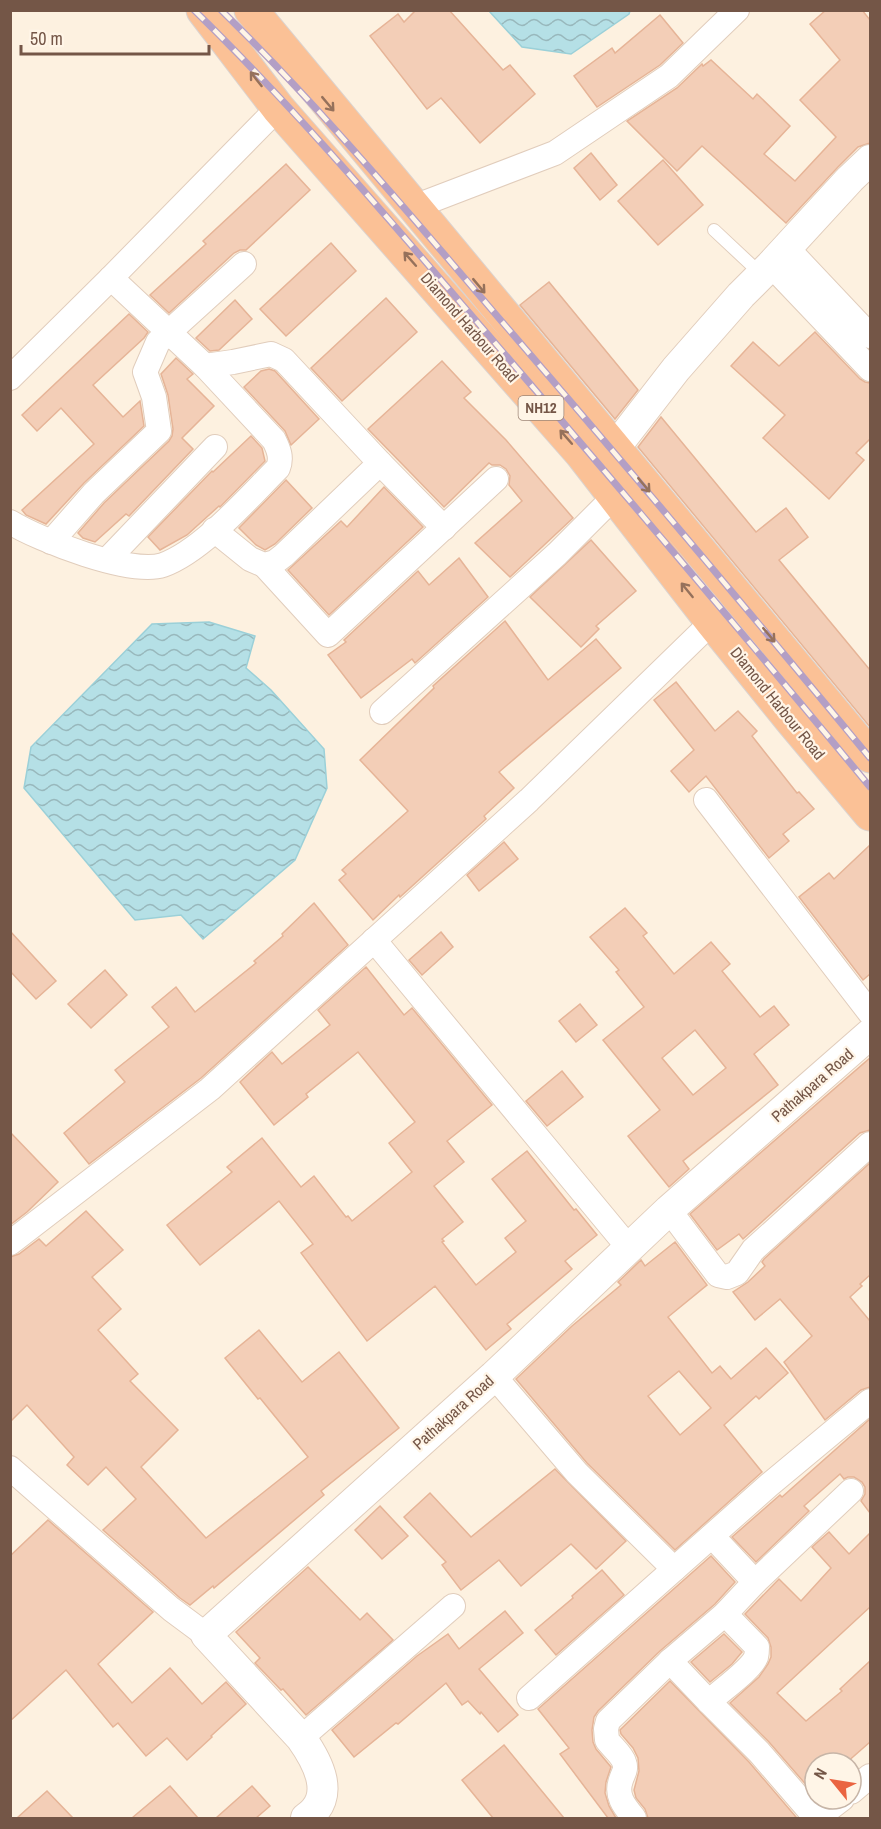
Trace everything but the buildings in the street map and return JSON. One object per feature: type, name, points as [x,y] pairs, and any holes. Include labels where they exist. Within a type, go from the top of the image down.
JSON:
[{"type":"highway","name":"Diamond Harbour Road","points":[[203,10],[278,108],[581,453],[712,622],[870,814]]},
{"type":"highway","name":"Diamond Harbour Road","points":[[251,10],[870,756]]},
{"type":"street","points":[[414,207],[555,153],[669,76],[736,10]]},
{"type":"street","points":[[10,378],[278,108]]},
{"type":"street","points":[[614,449],[676,369],[741,295],[870,160]]},
{"type":"street","points":[[773,263],[867,325]]},
{"type":"street","points":[[773,263],[870,369]]},
{"type":"street","points":[[51,542],[94,493],[159,431],[154,397],[146,372],[158,342],[244,264]]},
{"type":"street","points":[[12,526],[80,553],[142,567],[162,565],[189,551],[229,518],[278,468],[279,449],[274,440],[205,366],[111,278]]},
{"type":"street","points":[[205,366],[271,354],[284,360],[444,528]]},
{"type":"street","points":[[107,560],[215,447]]},
{"type":"street","points":[[264,565],[275,562],[285,555],[380,463]]},
{"type":"street","points":[[214,530],[250,559],[264,565],[328,635],[496,479]]},
{"type":"street","points":[[382,712],[557,554],[614,496]]},
{"type":"street","points":[[10,1244],[210,1089],[529,800],[712,622]]},
{"type":"street","points":[[706,800],[870,1013]]},
{"type":"street","points":[[374,940],[628,1248]]},
{"type":"street","name":"Pathakpara Road","points":[[206,1635],[494,1376],[669,1210],[870,1034]]},
{"type":"street","points":[[669,1210],[718,1275],[727,1278],[737,1274],[753,1250],[870,1144]]},
{"type":"street","points":[[494,1376],[577,1473],[674,1569]]},
{"type":"street","points":[[529,1698],[770,1485],[870,1401]]},
{"type":"street","points":[[10,1468],[171,1609],[206,1635],[301,1738],[317,1764],[323,1784],[321,1797],[313,1814],[306,1818]]},
{"type":"street","points":[[634,1818],[622,1803],[619,1790],[626,1770],[624,1760],[606,1740],[608,1721],[670,1661],[724,1614],[851,1491]]},
{"type":"street","points":[[712,1536],[755,1582]]},
{"type":"street","points":[[301,1738],[453,1606]]},
{"type":"street","points":[[709,1702],[755,1660],[757,1654],[757,1647],[724,1614]]},
{"type":"street","points":[[670,1661],[759,1752],[817,1818]]},
{"type":"lane","points":[[714,230],[773,263]]},
{"type":"water","points":[[489,11],[630,11],[629,14],[571,54],[522,47]]},
{"type":"water","points":[[209,622],[255,636],[246,668],[271,690],[324,749],[327,788],[295,860],[203,939],[181,915],[135,920],[24,788],[31,747],[152,624]]},
{"type":"railway","points":[[194,10],[273,90],[386,216],[637,509],[870,787]]},
{"type":"railway","points":[[221,10],[295,86],[401,204],[643,486],[870,758]]}]
